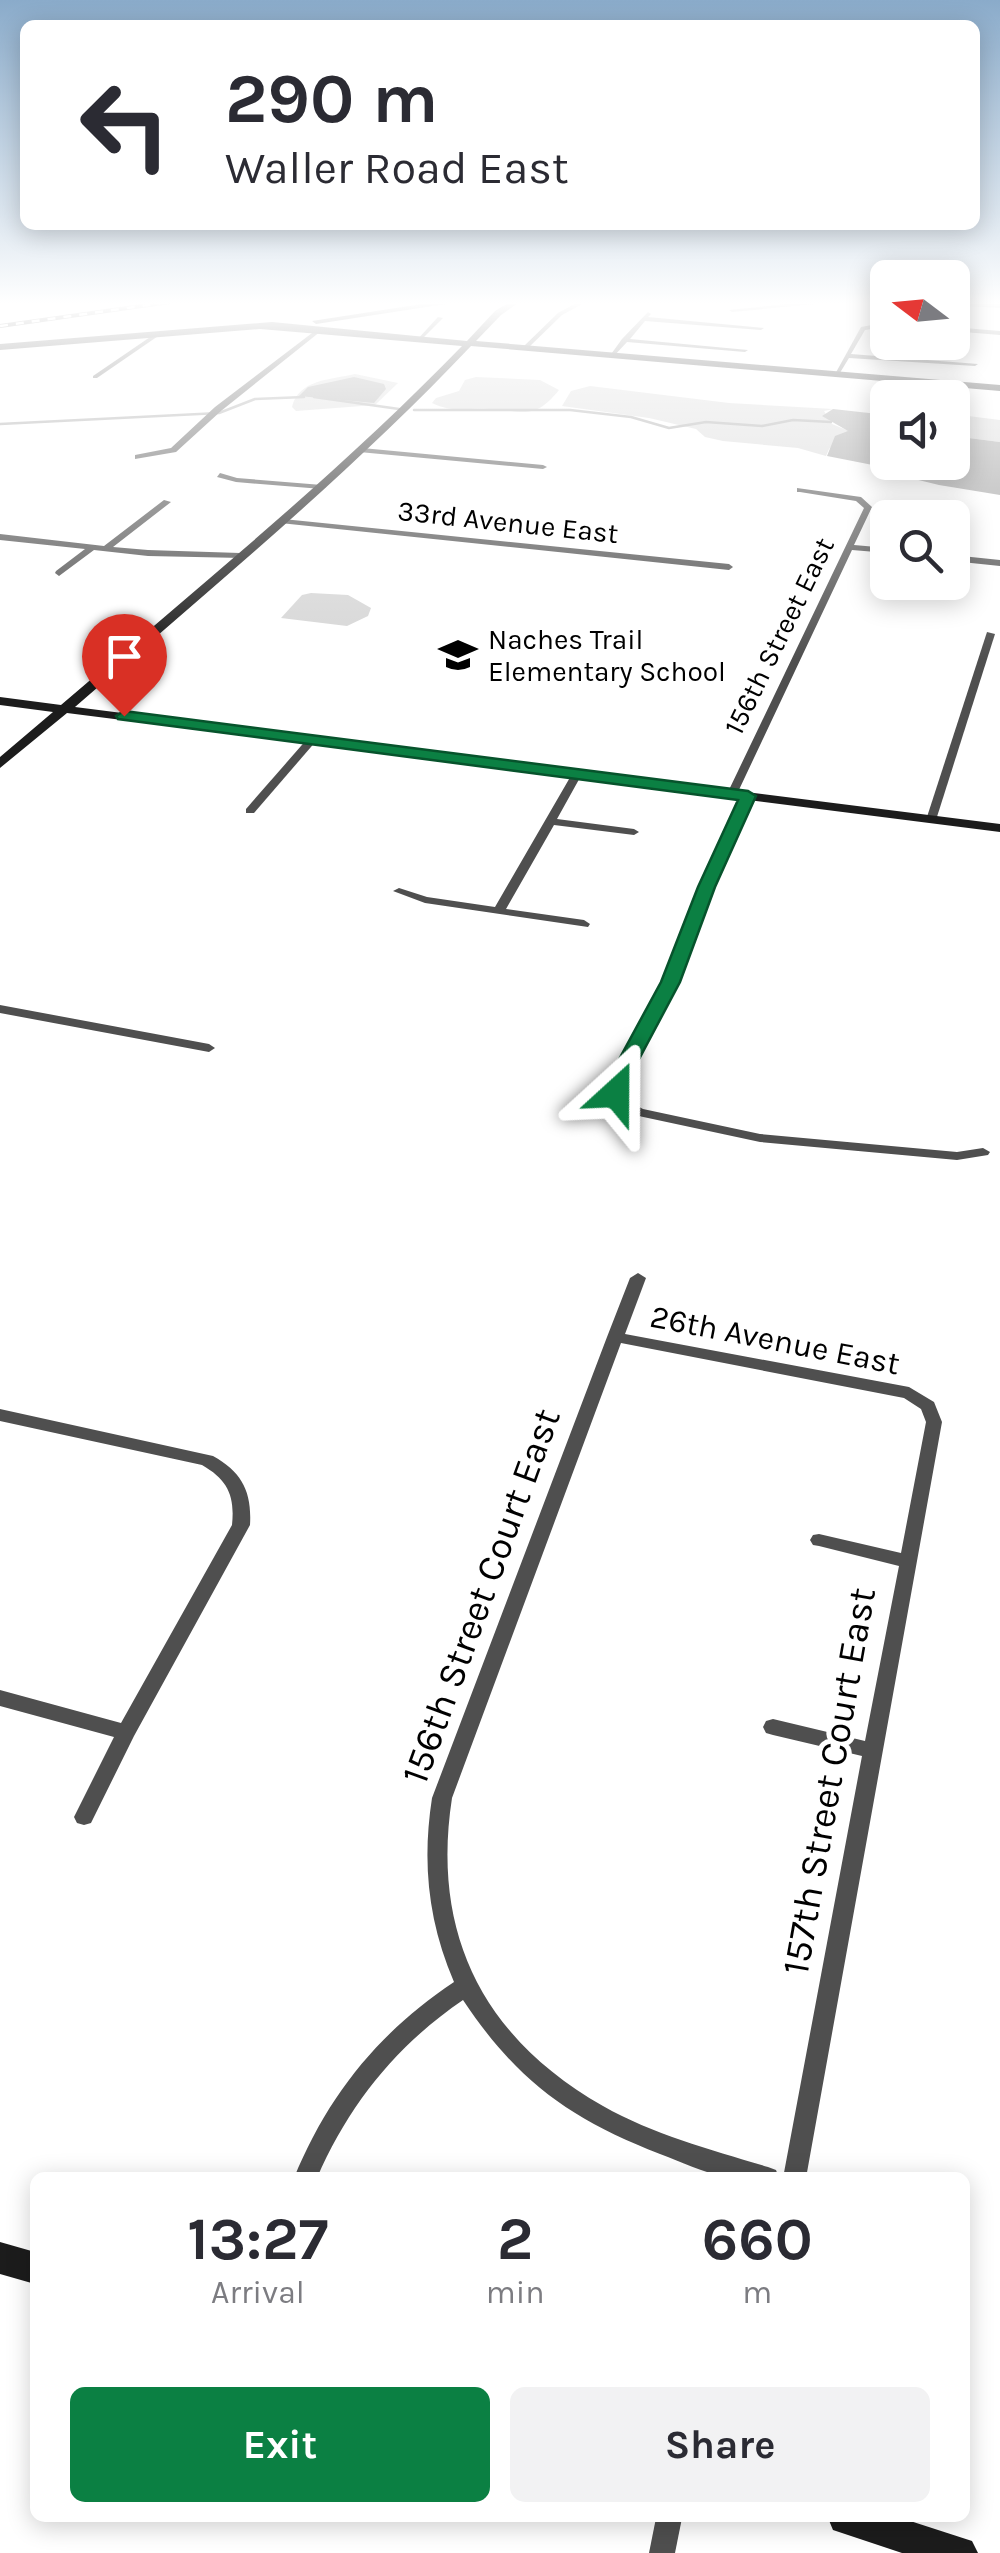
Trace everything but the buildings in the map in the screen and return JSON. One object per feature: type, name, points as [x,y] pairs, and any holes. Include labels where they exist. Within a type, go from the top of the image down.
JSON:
[{"type":"main road","points":[[0,764],[283,521],[392,420]]},
{"type":"main road","points":[[0,701],[1000,828]]},
{"type":"main road","points":[[0,2258],[30,2267]]},
{"type":"main road","points":[[858,2522],[960,2553]]},
{"type":"street","points":[[138,457],[173,450],[207,420]]},
{"type":"street","points":[[362,450],[543,468]]},
{"type":"street","points":[[220,474],[236,480],[322,486]]},
{"type":"street","name":"156th Street East","points":[[732,794],[868,507],[864,501],[800,490]]},
{"type":"street","points":[[106,548],[168,502]]},
{"type":"street","name":"33rd Avenue East","points":[[283,521],[729,567]]},
{"type":"street","points":[[0,538],[240,556]]},
{"type":"street","points":[[59,573],[92,547]]},
{"type":"street","points":[[850,547],[870,549]]},
{"type":"street","points":[[970,560],[1000,563]]},
{"type":"street","points":[[931,820],[990,634]]},
{"type":"street","points":[[250,811],[312,740]]},
{"type":"street","points":[[498,912],[577,774]]},
{"type":"street","points":[[748,796],[670,982],[619,1078],[616,1093],[624,1104],[639,1112],[760,1138],[957,1156],[984,1152]]},
{"type":"street","points":[[551,821],[634,832]]},
{"type":"street","points":[[399,891],[425,900],[584,924]]},
{"type":"street","points":[[0,1009],[208,1048]]},
{"type":"street","name":"156th Street Court East","points":[[638,1278],[442,1798],[435,1834],[438,1906],[449,1948],[466,1986],[511,2050],[559,2092],[619,2129],[748,2172]]},
{"type":"street","name":"26th Avenue East","points":[[615,1337],[893,1389],[923,1402]]},
{"type":"street","name":"157th Street Court East","points":[[795,2172],[934,1422],[923,1402]]},
{"type":"street","points":[[0,1415],[189,1454],[222,1468],[238,1483],[244,1499],[241,1524],[126,1732],[84,1818]]},
{"type":"street","points":[[819,1540],[907,1561]]},
{"type":"street","points":[[0,1698],[126,1732]]},
{"type":"street","points":[[773,1727],[873,1751]]},
{"type":"street","points":[[308,2172],[336,2115],[370,2064],[400,2033],[466,1986]]},
{"type":"street","points":[[662,2553],[668,2522]]},
{"type":"shaded area","points":[[658,420],[830,420],[849,431],[826,456],[798,448],[723,441],[705,437],[696,429]]},
{"type":"shaded area","points":[[829,420],[870,420],[870,464],[827,456],[835,436],[848,431]]},
{"type":"shaded area","points":[[970,420],[1000,420],[1000,442],[970,438]]},
{"type":"shaded area","points":[[970,438],[1000,442],[1000,495],[918,480],[970,480]]},
{"type":"shaded area","points":[[302,595],[348,595],[371,608],[368,616],[347,626],[281,618]]},
{"type":"waterway","points":[[0,424],[77,420]]},
{"type":"waterway","points":[[642,420],[669,428],[706,422],[762,426],[792,420]]},
{"type":"waterway","points":[[796,420],[831,422]]},
{"type":"place","name":"Naches Trail Elementary School","points":[[458,655]]},
{"type":"route","points":[[124,716],[748,796],[670,982],[619,1078],[616,1093]]}]
